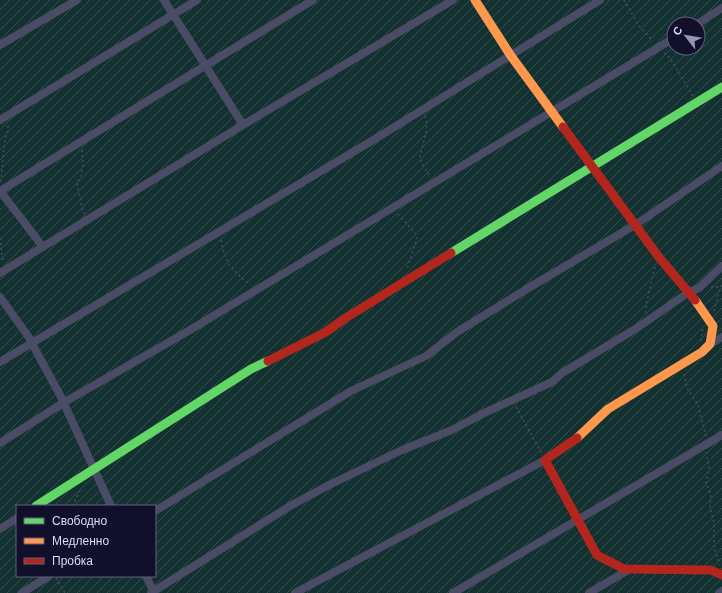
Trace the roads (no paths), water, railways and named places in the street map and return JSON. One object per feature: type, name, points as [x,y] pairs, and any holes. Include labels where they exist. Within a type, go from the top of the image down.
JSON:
[{"type":"street","points":[[0,45],[77,0]]},
{"type":"street","points":[[164,0],[172,15],[243,125]]},
{"type":"street","points":[[3,118],[197,0]]},
{"type":"street","points":[[43,247],[0,191],[313,0]]},
{"type":"street","points":[[475,0],[511,56],[658,256],[689,292],[710,321],[722,331]]},
{"type":"street","points":[[0,362],[423,110],[600,0]]},
{"type":"street","points":[[2,272],[90,217],[449,1]]},
{"type":"street","points":[[706,18],[722,8]]},
{"type":"street","points":[[0,443],[63,403],[256,290],[666,43]]},
{"type":"street","points":[[38,505],[251,369],[326,332],[350,315],[722,87]]},
{"type":"street","points":[[156,510],[350,391],[426,356],[463,328],[635,225],[722,166]]},
{"type":"street","points":[[146,577],[153,592],[290,506],[329,484],[402,450],[452,430],[552,382],[562,373],[647,321],[689,292],[699,288],[722,266]]},
{"type":"street","points":[[0,297],[32,344],[63,403],[92,471],[110,505]]},
{"type":"street","points":[[295,593],[546,460],[577,438],[608,409],[702,352],[710,321]]},
{"type":"street","points":[[705,343],[722,337]]},
{"type":"street","points":[[453,593],[722,435]]},
{"type":"street","points":[[546,460],[597,555],[624,569],[711,570],[721,572]]},
{"type":"street","points":[[0,529],[16,519]]},
{"type":"street","points":[[589,593],[630,569]]},
{"type":"street","points":[[22,593],[47,577]]}]
